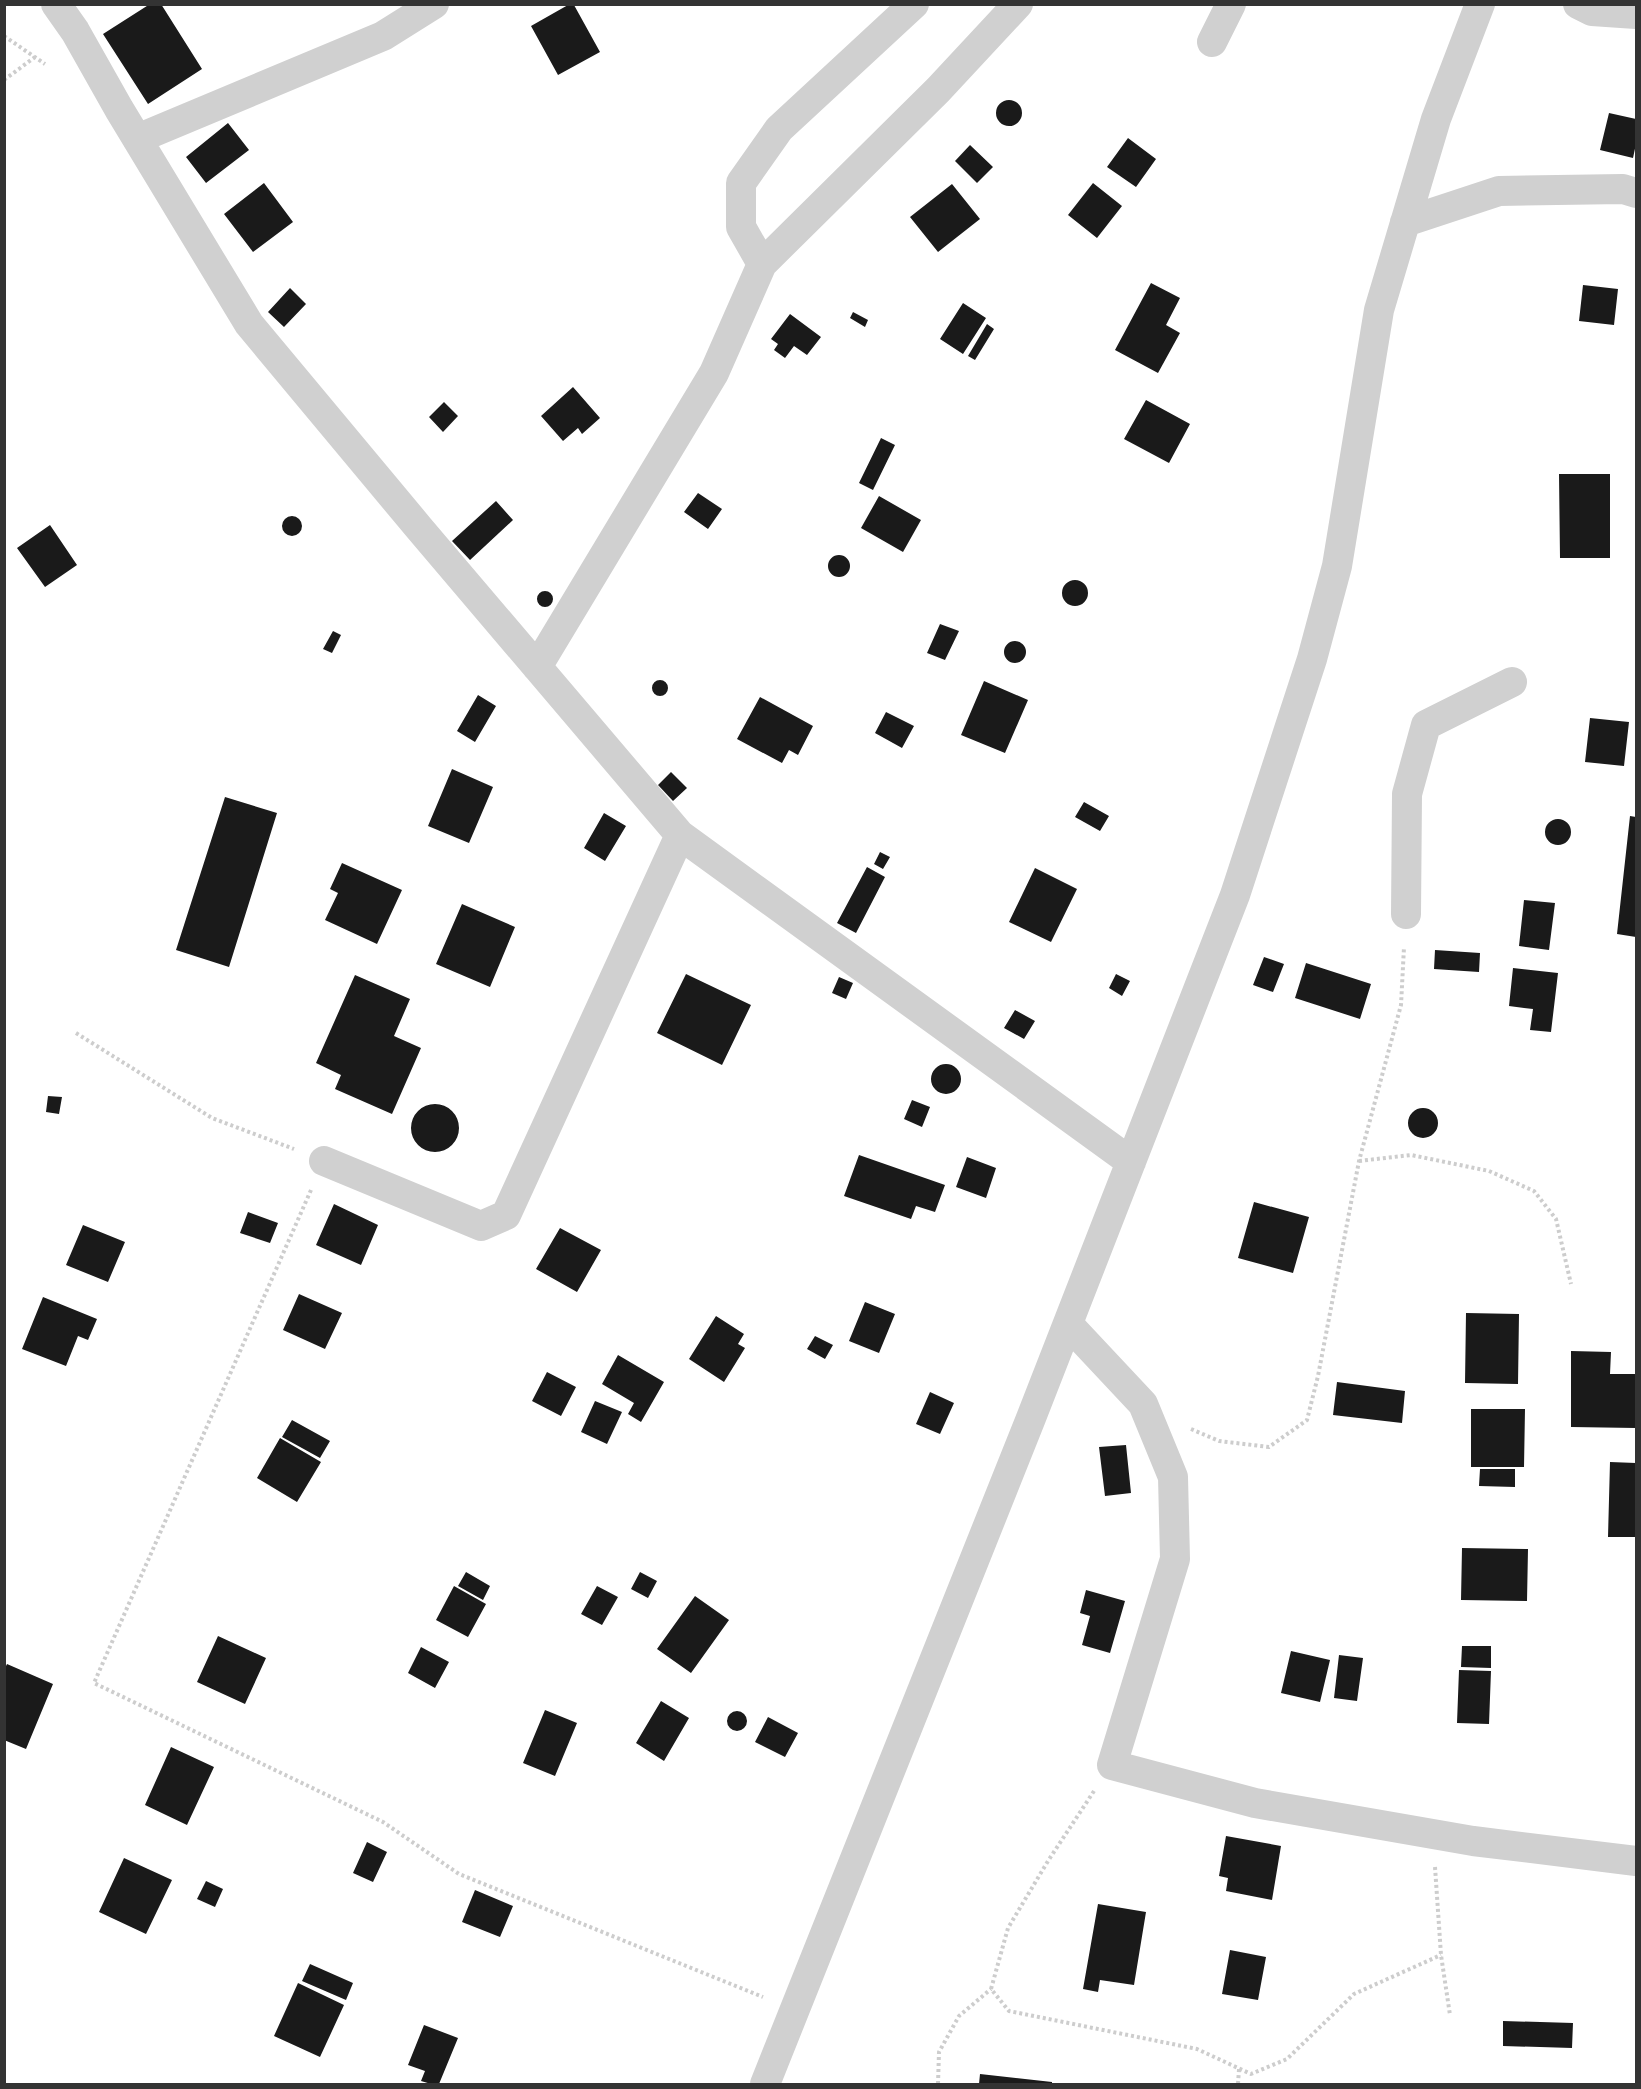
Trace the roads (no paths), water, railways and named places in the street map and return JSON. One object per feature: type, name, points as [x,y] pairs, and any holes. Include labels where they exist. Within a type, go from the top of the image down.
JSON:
[{"type":"street","points":[[56,4],[69,18],[137,139],[249,324],[680,835],[1131,1161]]},
{"type":"street","points":[[137,139],[383,36],[434,4]]},
{"type":"street","points":[[762,264],[741,227],[741,183],[779,129],[914,4]]},
{"type":"street","points":[[537,667],[714,373],[762,264],[938,90],[1018,4]]},
{"type":"street","points":[[1212,42],[1231,4]]},
{"type":"street","points":[[765,2085],[1068,1324],[1235,895],[1312,658],[1337,566],[1379,310],[1436,119],[1480,4]]},
{"type":"street","points":[[1578,4],[1592,11],[1636,14]]},
{"type":"street","points":[[1405,222],[1499,191],[1623,189],[1636,193]]},
{"type":"street","points":[[1406,914],[1407,794],[1426,725],[1512,682]]},
{"type":"street","points":[[324,1161],[481,1226],[506,1215],[680,835]]},
{"type":"street","points":[[1068,1324],[1143,1404],[1173,1477],[1175,1559],[1112,1766],[1255,1803],[1473,1841],[1636,1861]]}]
